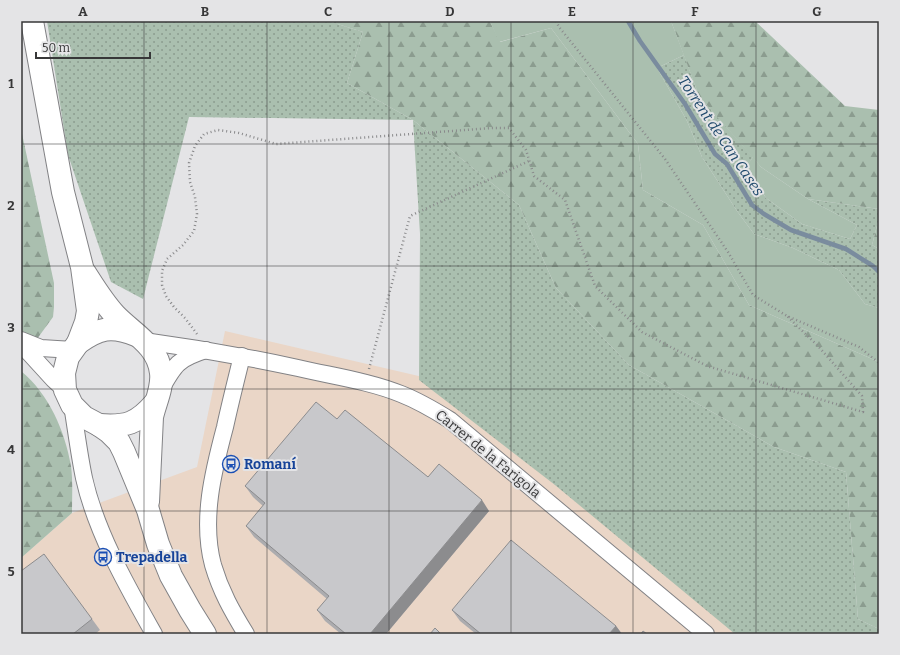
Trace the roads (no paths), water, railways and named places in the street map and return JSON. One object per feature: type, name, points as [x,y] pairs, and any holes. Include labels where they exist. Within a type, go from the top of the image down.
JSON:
[{"type":"street","points":[[32,21],[63,192],[82,267],[88,311],[86,322],[76,347]]},
{"type":"street","points":[[82,267],[103,301],[115,315],[150,346],[158,358],[162,374],[152,417],[148,510]]},
{"type":"street","points":[[141,338],[124,330],[108,329],[92,334],[76,347],[68,357],[64,373],[84,478],[97,518],[111,554],[154,634]]},
{"type":"street","name":"Carrer de la Farigola","points":[[141,338],[242,356],[366,383],[401,394],[428,406],[450,420],[706,634]]},
{"type":"street","points":[[21,340],[41,348],[76,347]]},
{"type":"street","points":[[21,344],[53,379],[84,417],[99,424],[119,442],[148,510],[158,544],[171,576],[205,634]]},
{"type":"street","name":"Carrer de la Farigola","points":[[158,396],[170,373],[178,362],[188,356],[206,350]]},
{"type":"street","points":[[242,356],[216,460],[210,494],[208,532],[213,565],[224,596],[246,634]]},
{"type":"street","points":[[99,424],[116,426],[131,423],[144,415],[158,396]]},
{"type":"waterway","name":"Torrent de Can Cases","points":[[628,21],[640,41],[685,104],[715,154],[727,164],[752,205],[791,230],[846,249],[873,266],[879,272]]},
{"type":"place","name":"Romaní","points":[[231,464]]},
{"type":"place","name":"Trepadella","points":[[103,557]]}]
